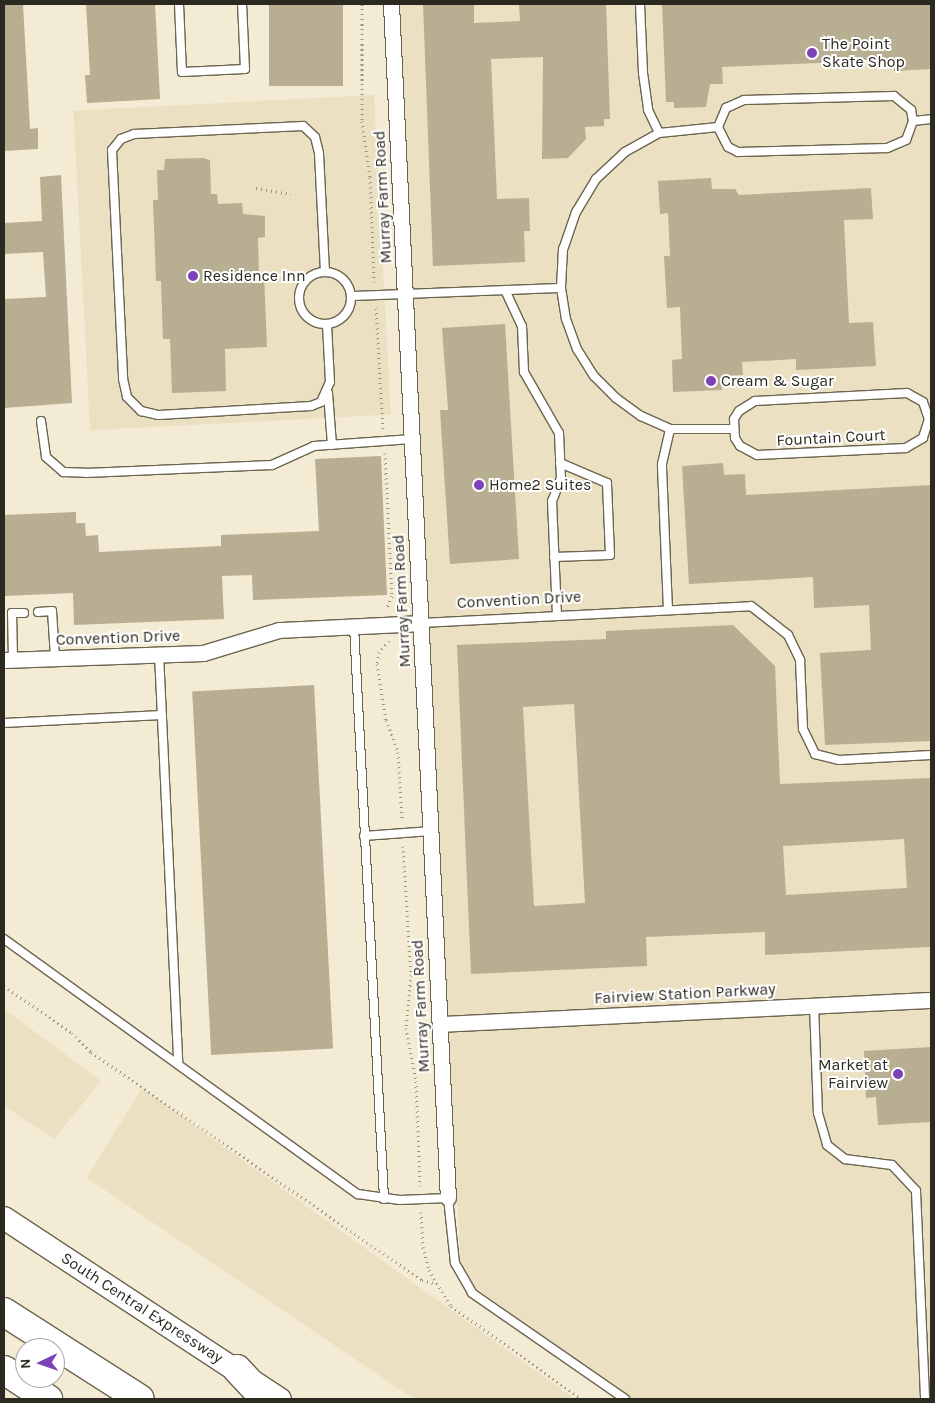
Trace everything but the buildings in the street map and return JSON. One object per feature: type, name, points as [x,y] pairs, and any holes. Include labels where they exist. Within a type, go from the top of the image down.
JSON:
[{"type":"highway","points":[[4,1312],[140,1399]]},
{"type":"highway","points":[[236,1369],[265,1399]]},
{"type":"highway","points":[[4,1370],[48,1399]]},
{"type":"main road","name":"South Central Expressway","points":[[4,1218],[280,1399]]},
{"type":"street","name":"Murray Farm Road","points":[[391,4],[448,1198]]},
{"type":"street","name":"Convention Drive","points":[[8,660],[203,652],[279,630],[421,623]]},
{"type":"street","name":"Fairview Station Parkway","points":[[440,1024],[931,1000]]},
{"type":"lane","points":[[180,4],[182,72],[245,69],[242,4]]},
{"type":"lane","points":[[640,4],[643,73],[648,110],[659,133]]},
{"type":"lane","points":[[894,96],[911,110],[914,120],[906,140],[898,146],[779,152],[738,152],[728,147],[718,127],[726,108],[744,100],[894,96]]},
{"type":"lane","points":[[914,120],[931,119]]},
{"type":"lane","points":[[325,272],[318,153],[315,137],[303,126],[134,134],[121,138],[112,150],[123,379],[127,397],[141,411],[159,415],[311,406],[328,393]]},
{"type":"lane","points":[[718,127],[659,133],[625,152],[596,179],[576,212],[569,230],[563,249],[561,288],[566,320],[577,349],[594,376],[616,398],[642,416],[670,428],[733,429]]},
{"type":"lane","points":[[325,272],[340,277],[351,296],[347,312],[327,324],[305,315],[299,299],[303,283],[325,272]]},
{"type":"lane","points":[[351,296],[561,288]]},
{"type":"lane","points":[[505,290],[522,326],[524,372],[559,433],[560,478],[552,501],[557,616]]},
{"type":"lane","points":[[327,324],[328,393],[332,445]]},
{"type":"lane","name":"Fountain Court","points":[[907,393],[923,402],[930,419],[923,438],[906,448],[757,455],[740,446],[733,429],[739,410],[756,401],[907,393]]},
{"type":"lane","points":[[41,421],[46,456],[63,472],[272,465],[314,446],[412,439]]},
{"type":"lane","points":[[668,610],[662,464],[670,428]]},
{"type":"lane","points":[[554,557],[610,555],[608,483],[560,463]]},
{"type":"lane","name":"Convention Drive","points":[[421,623],[751,606],[788,635],[800,660],[803,729],[815,754],[839,760],[931,755]]},
{"type":"lane","points":[[38,612],[52,611],[54,658]]},
{"type":"lane","points":[[8,660],[12,613],[24,613]]},
{"type":"lane","points":[[354,626],[384,1199]]},
{"type":"lane","points":[[159,654],[178,1064]]},
{"type":"lane","points":[[4,723],[162,715]]},
{"type":"lane","points":[[364,836],[431,831]]},
{"type":"lane","points":[[4,939],[358,1194],[384,1199],[448,1198],[455,1263],[472,1293],[625,1399]]},
{"type":"lane","points":[[814,1005],[818,1113],[827,1145],[845,1159],[892,1165],[916,1191],[925,1399]]},
{"type":"path","points":[[362,4],[362,121],[370,177],[392,596],[387,604],[389,642],[379,652],[376,664],[386,720],[398,752],[411,975],[406,1028],[416,1081],[422,1246],[436,1284],[451,1306],[582,1399]]},
{"type":"path","points":[[256,188],[290,194]]},
{"type":"path","points":[[4,986],[72,1033],[91,1052],[199,1123],[422,1280],[436,1284]]},
{"type":"shaded area","points":[[399,4],[931,4],[931,1399],[631,1399],[461,1277]]},
{"type":"shaded area","points":[[374,95],[391,415],[90,430],[73,111]]},
{"type":"shaded area","points":[[4,1009],[101,1081],[54,1139],[4,1106]]},
{"type":"shaded area","points":[[142,1088],[575,1399],[414,1399],[87,1178]]},
{"type":"place","name":"The Point Skate Shop","points":[[812,53]]},
{"type":"place","name":"Residence Inn","points":[[193,276]]},
{"type":"place","name":"Cream & Sugar","points":[[711,381]]},
{"type":"place","name":"Home2 Suites","points":[[479,485]]},
{"type":"place","name":"Market at Fairview","points":[[898,1074]]}]
